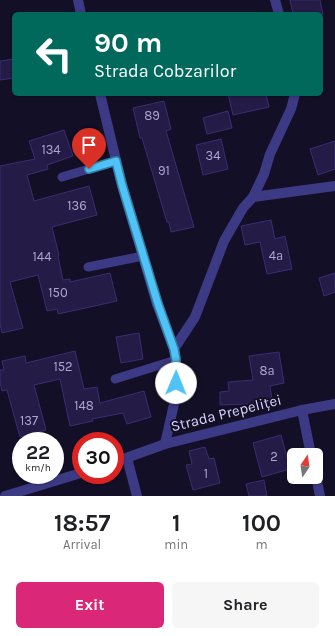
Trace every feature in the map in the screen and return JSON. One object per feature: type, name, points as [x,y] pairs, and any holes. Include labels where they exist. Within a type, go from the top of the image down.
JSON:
[{"type":"street","points":[[78,0],[81,12]]},
{"type":"street","points":[[276,0],[279,12]]},
{"type":"street","points":[[100,96],[122,185],[158,304],[174,349],[176,360],[176,395],[165,444]]},
{"type":"street","points":[[174,349],[195,317],[224,242],[243,208],[253,197],[264,174],[270,154],[291,109],[294,96]]},
{"type":"street","points":[[253,197],[335,186]]},
{"type":"street","name":"Strada Prepeliței","points":[[124,459],[165,444],[302,410],[335,404]]},
{"type":"street","points":[[302,410],[310,448]]},
{"type":"street","points":[[127,458],[137,496]]},
{"type":"street","points":[[5,496],[72,476]]},
{"type":"street","points":[[318,484],[320,496]]},
{"type":"lane","points":[[62,177],[116,161]]},
{"type":"lane","points":[[88,267],[143,256]]},
{"type":"lane","points":[[115,379],[176,360]]},
{"type":"building","points":[[290,0],[320,0],[323,12],[293,12]]},
{"type":"building","points":[[12,59],[12,78],[0,80],[0,61]]},
{"type":"building","points":[[228,96],[266,96],[269,107],[233,115]]},
{"type":"building","points":[[164,101],[171,129],[166,131],[194,227],[171,232],[142,138],[140,138],[133,108]]},
{"type":"building","points":[[228,111],[232,128],[207,134],[203,118]]},
{"type":"building","points":[[64,130],[73,156],[47,165],[48,169],[27,175],[34,201],[89,186],[97,215],[52,227],[63,280],[70,279],[70,282],[110,273],[117,301],[58,314],[57,309],[47,311],[38,275],[10,282],[23,328],[2,333],[0,324],[0,166],[35,159],[29,141]]},
{"type":"building","points":[[221,139],[228,169],[203,175],[196,145]]},
{"type":"building","points":[[335,141],[335,169],[318,175],[310,149]]},
{"type":"building","points":[[271,220],[275,239],[285,236],[292,269],[267,274],[260,242],[245,245],[241,226]]},
{"type":"building","points":[[335,273],[335,292],[324,296],[319,278]]},
{"type":"building","points":[[139,333],[143,359],[121,363],[116,337]]},
{"type":"building","points":[[75,351],[84,389],[97,387],[100,403],[144,391],[151,417],[127,424],[123,413],[92,419],[93,421],[70,426],[60,379],[34,385],[46,430],[39,432],[19,432],[7,390],[2,391],[0,370],[4,370],[2,361],[25,356],[26,363]]},
{"type":"building","points":[[279,352],[284,383],[270,386],[272,400],[248,404],[220,405],[220,392],[229,391],[228,382],[253,380],[249,356]]},
{"type":"building","points":[[281,435],[287,458],[287,470],[262,477],[253,443]]},
{"type":"building","points":[[205,447],[209,459],[214,458],[220,483],[193,490],[186,465],[192,464],[189,451]]},
{"type":"building","points":[[264,480],[267,496],[249,496],[246,484]]},
{"type":"route","points":[[89,169],[116,161],[158,304],[174,349],[176,360],[176,383]]}]
